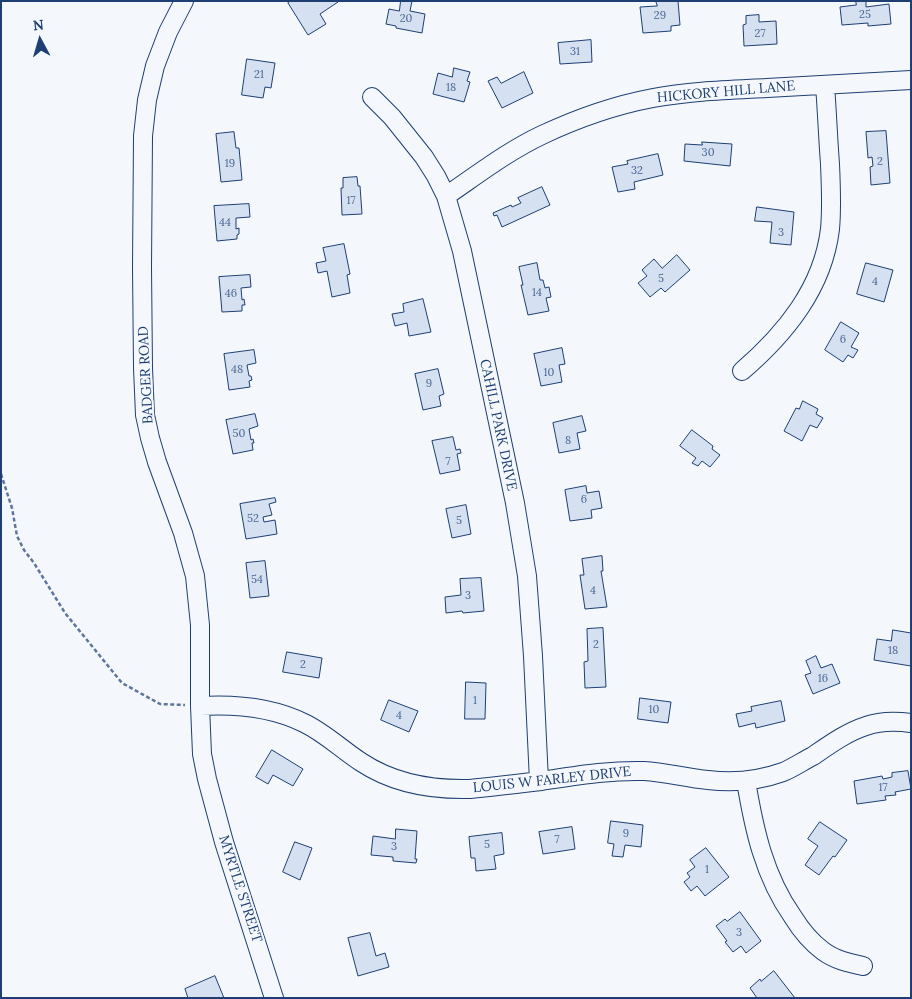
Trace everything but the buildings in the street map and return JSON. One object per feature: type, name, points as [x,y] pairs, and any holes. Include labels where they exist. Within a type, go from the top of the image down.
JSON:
[{"type":"street","name":"BADGER ROAD","points":[[184,1],[168,32],[155,66],[147,100],[143,136],[143,368],[145,415],[150,438],[186,540],[195,576],[200,625],[202,754],[207,779]]},
{"type":"street","name":"HICKORY HILL LANE","points":[[446,196],[511,152],[541,135],[612,108],[651,98],[680,94],[911,80]]},
{"type":"street","points":[[742,371],[761,355],[792,321],[806,300],[817,278],[826,252],[830,230],[831,206],[825,85]]},
{"type":"street","name":"CAHILL PARK DRIVE","points":[[372,97],[392,117],[424,157],[436,176],[446,196],[462,251],[513,495],[526,567],[534,656],[539,781]]},
{"type":"street","name":"LOUIS W FARLEY DRIVE","points":[[200,706],[240,706],[282,715],[320,731],[360,762],[378,772],[413,785],[433,788],[470,789],[591,774],[644,771],[707,780],[746,781],[764,778],[784,771],[866,725],[882,722],[911,723]]},
{"type":"street","name":"MYRTLE STREET","points":[[207,779],[224,842],[274,998]]},
{"type":"street","points":[[746,781],[760,848],[775,886],[786,907],[799,926],[824,951],[837,959],[862,966]]},
{"type":"path","points":[[1,474],[12,508],[17,536],[24,550],[66,613],[122,684],[160,704],[200,706]]}]
